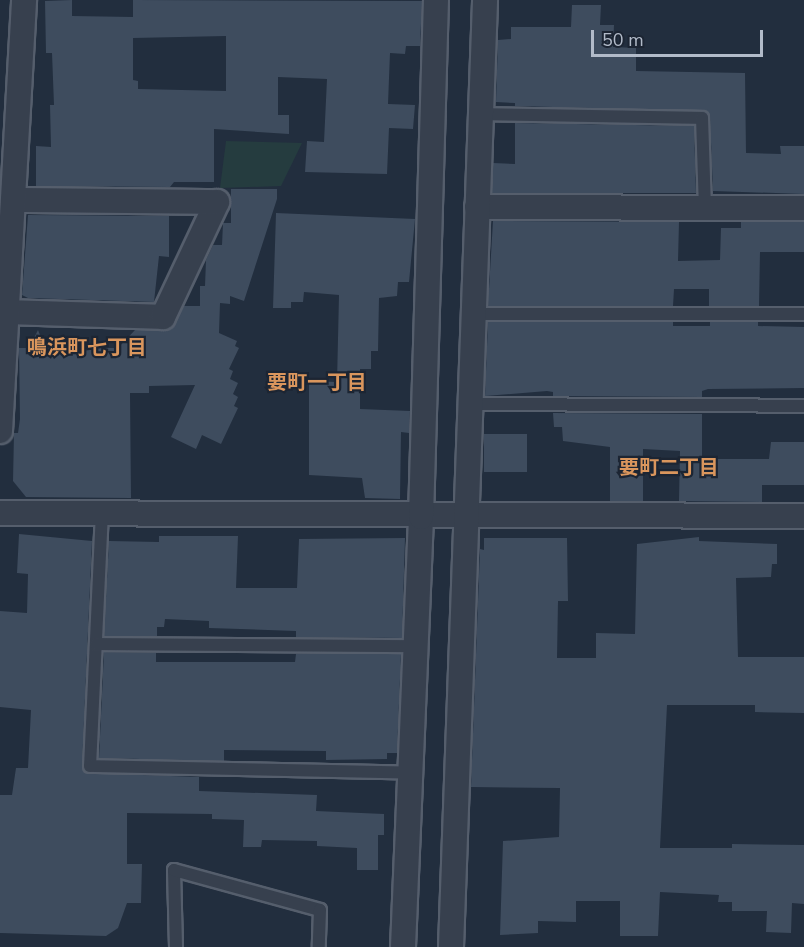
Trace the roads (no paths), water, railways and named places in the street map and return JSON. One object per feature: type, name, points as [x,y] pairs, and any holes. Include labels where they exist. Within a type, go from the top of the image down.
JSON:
[{"type":"street","points":[[0,431],[6,312],[5,243],[13,200],[9,113],[24,0]]},
{"type":"street","points":[[403,947],[421,518],[436,0]]},
{"type":"street","points":[[451,947],[485,0]]},
{"type":"street","points":[[6,312],[163,317],[217,202],[13,200]]},
{"type":"street","points":[[477,207],[804,208]]},
{"type":"street","points":[[0,513],[102,512],[421,518],[804,516]]},
{"type":"lane","points":[[481,114],[702,117],[705,208]]},
{"type":"lane","points":[[473,315],[804,314]]},
{"type":"lane","points":[[469,404],[804,406]]},
{"type":"lane","points":[[102,512],[90,766],[411,773]]},
{"type":"lane","points":[[96,644],[416,646]]},
{"type":"lane","points":[[176,947],[174,870],[320,910],[320,947]]},
{"type":"district","name":"鳴浜町七丁目","points":[[87,347]]},
{"type":"district","name":"要町一丁目","points":[[317,382]]},
{"type":"district","name":"要町二丁目","points":[[669,467]]}]
